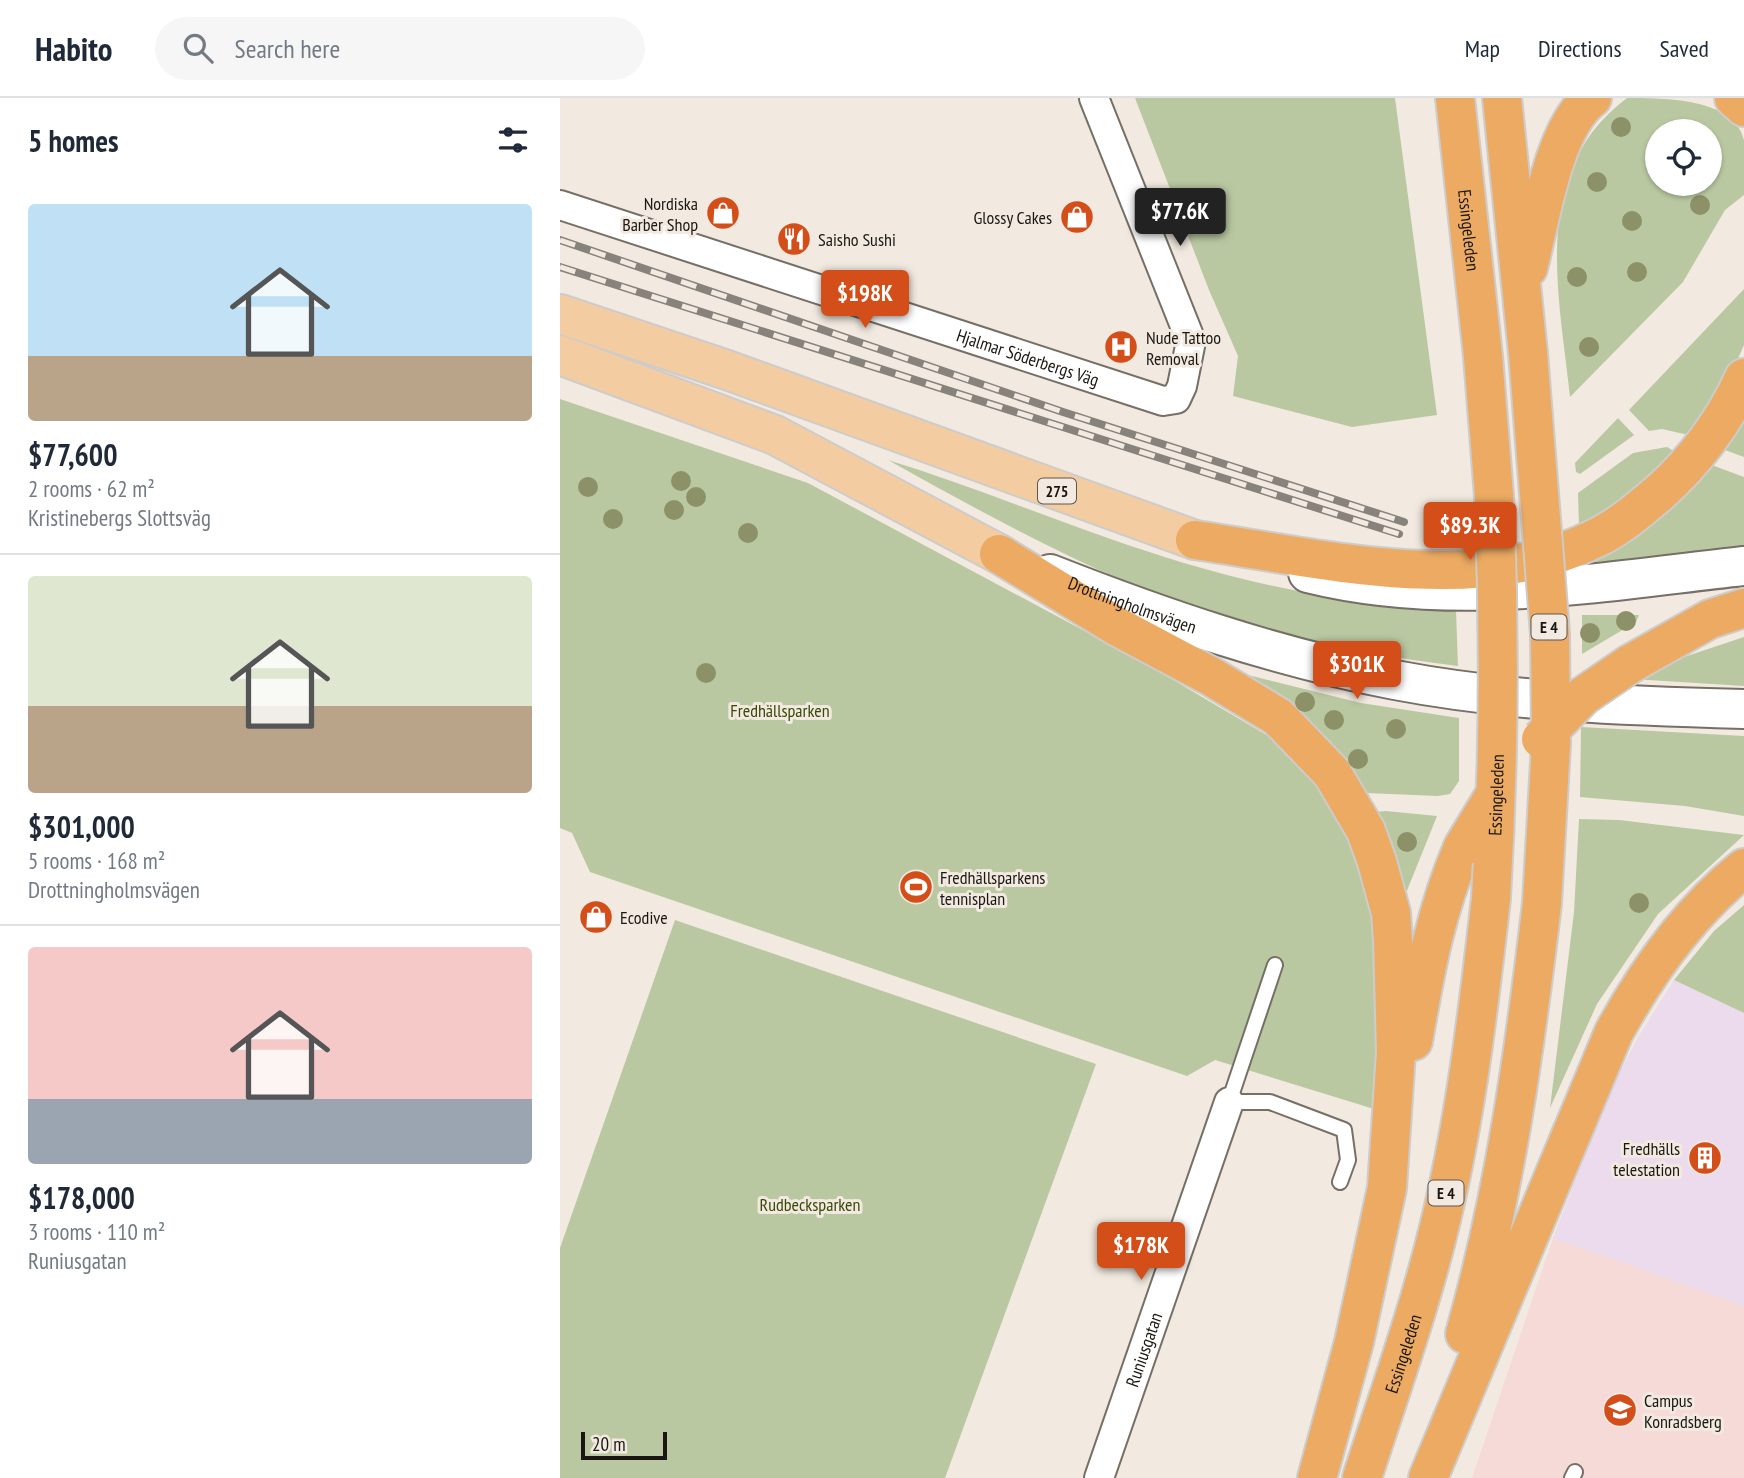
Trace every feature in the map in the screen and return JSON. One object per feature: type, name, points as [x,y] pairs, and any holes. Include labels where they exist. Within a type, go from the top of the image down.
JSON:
[{"type":"highway","name":"Essingeleden","points":[[1362,1478],[1429,1270],[1457,1147],[1477,1026],[1491,898],[1499,740],[1500,635],[1483,356],[1455,98]]},
{"type":"highway","name":"E 4","points":[[1426,1478],[1479,1283],[1507,1155],[1527,1033],[1542,902],[1551,758],[1550,634],[1528,352],[1502,98]]},
{"type":"highway","points":[[1507,152],[1517,98]]},
{"type":"highway","points":[[1521,293],[1556,162],[1571,124],[1592,98]]},
{"type":"highway","points":[[1734,98],[1744,107]]},
{"type":"highway","points":[[1195,540],[1351,563],[1438,571],[1525,562],[1594,540],[1635,513],[1680,474],[1720,422],[1744,378]]},
{"type":"highway","points":[[999,554],[1118,627],[1261,706],[1305,742],[1332,774],[1366,831],[1387,900],[1393,941],[1396,1052],[1387,1188]]},
{"type":"highway","points":[[1317,1478],[1354,1342],[1387,1188],[1431,936],[1444,891],[1463,847],[1496,792],[1537,743],[1583,696],[1663,644],[1710,619],[1744,608]]},
{"type":"highway","points":[[1426,1478],[1614,1032],[1636,992],[1675,937],[1701,907],[1744,868]]},
{"type":"main road","name":"275","points":[[560,314],[727,370],[1195,540]]},
{"type":"main road","name":"Drottningholmsvägen","points":[[560,355],[775,435],[999,554],[1241,643],[1396,680],[1586,704],[1744,709]]},
{"type":"main road","points":[[1195,540],[1258,561],[1324,577],[1385,589],[1453,593],[1591,585],[1744,566]]},
{"type":"main road","points":[[1663,644],[1744,621]]},
{"type":"street","name":"Hjalmar Söderbergs Väg","points":[[560,205],[1163,401],[1176,399],[1182,386],[1191,341],[1094,98]]},
{"type":"street","name":"Runiusgatan","points":[[1099,1478],[1229,1102]]},
{"type":"lane","points":[[1275,965],[1229,1102],[1270,1102],[1344,1130],[1348,1160],[1340,1182]]},
{"type":"shaded area","points":[[1674,980],[1744,1013],[1744,1306],[1553,1238],[1606,1099],[1637,1039]]},
{"type":"shaded area","name":"Campus Konradsberg","points":[[1553,1238],[1744,1306],[1744,1478],[1472,1478]]},
{"type":"green space","points":[[1135,98],[1395,98],[1437,415],[1352,427],[1233,396],[1238,356],[1209,290]]},
{"type":"green space","points":[[1627,98],[1678,100],[1713,108],[1738,126],[1744,140],[1744,195],[1725,210],[1683,282],[1570,397],[1557,276],[1563,197],[1575,161],[1596,128]]},
{"type":"green space","points":[[1744,289],[1744,345],[1720,399],[1693,436],[1662,429],[1649,431],[1629,410]]},
{"type":"green space","name":"Fredhällsparken","points":[[560,399],[808,483],[1148,665],[1275,740],[1314,778],[1341,822],[1362,868],[1377,930],[1381,1011],[1374,1109],[1215,1060],[1187,1076],[590,872],[572,833],[560,828]]},
{"type":"green space","points":[[1744,414],[1744,457],[1722,449]]},
{"type":"green space","points":[[1618,418],[1634,435],[1580,474],[1576,472],[1575,463]]},
{"type":"green space","points":[[1667,447],[1677,453],[1640,487],[1579,527],[1578,493],[1633,453]]},
{"type":"green space","points":[[888,460],[1110,539],[1218,573],[1319,595],[1456,611],[1458,666],[1374,653],[1288,635],[1163,597],[1034,539]]},
{"type":"green space","points":[[1709,464],[1744,477],[1744,547],[1588,567],[1587,557]]},
{"type":"green space","points":[[1582,615],[1639,615],[1636,622],[1582,654]]},
{"type":"green space","points":[[1744,637],[1744,686],[1632,679],[1678,659]]},
{"type":"green space","points":[[1248,675],[1361,703],[1459,718],[1459,781],[1450,794],[1438,796],[1365,793],[1331,742],[1286,701]]},
{"type":"green space","points":[[1581,727],[1744,736],[1744,816],[1685,806],[1580,797]]},
{"type":"green space","points":[[1375,812],[1437,816],[1404,898]]},
{"type":"green space","points":[[1579,819],[1619,820],[1744,835],[1658,914],[1597,1004],[1550,1108],[1574,912]]},
{"type":"green space","points":[[1744,905],[1744,1013],[1674,980],[1714,931]]},
{"type":"green space","name":"Rudbecksparken","points":[[675,920],[1096,1064],[945,1478],[560,1478],[560,1248]]},
{"type":"railway","points":[[560,240],[1063,412],[1404,522]]},
{"type":"railway","points":[[560,267],[1399,534]]},
{"type":"place","name":"Nordiska Barber Shop","points":[[723,213]]},
{"type":"place","name":"Glossy Cakes","points":[[1077,217]]},
{"type":"place","name":"Saisho Sushi","points":[[794,239]]},
{"type":"place","name":"Nude Tattoo Removal","points":[[1121,347]]},
{"type":"place","name":"Fredhällsparkens tennisplan","points":[[916,887]]},
{"type":"place","name":"Ecodive","points":[[596,917]]},
{"type":"place","name":"Fredhälls telestation","points":[[1705,1158]]},
{"type":"place","name":"Campus Konradsberg","points":[[1620,1410]]}]
